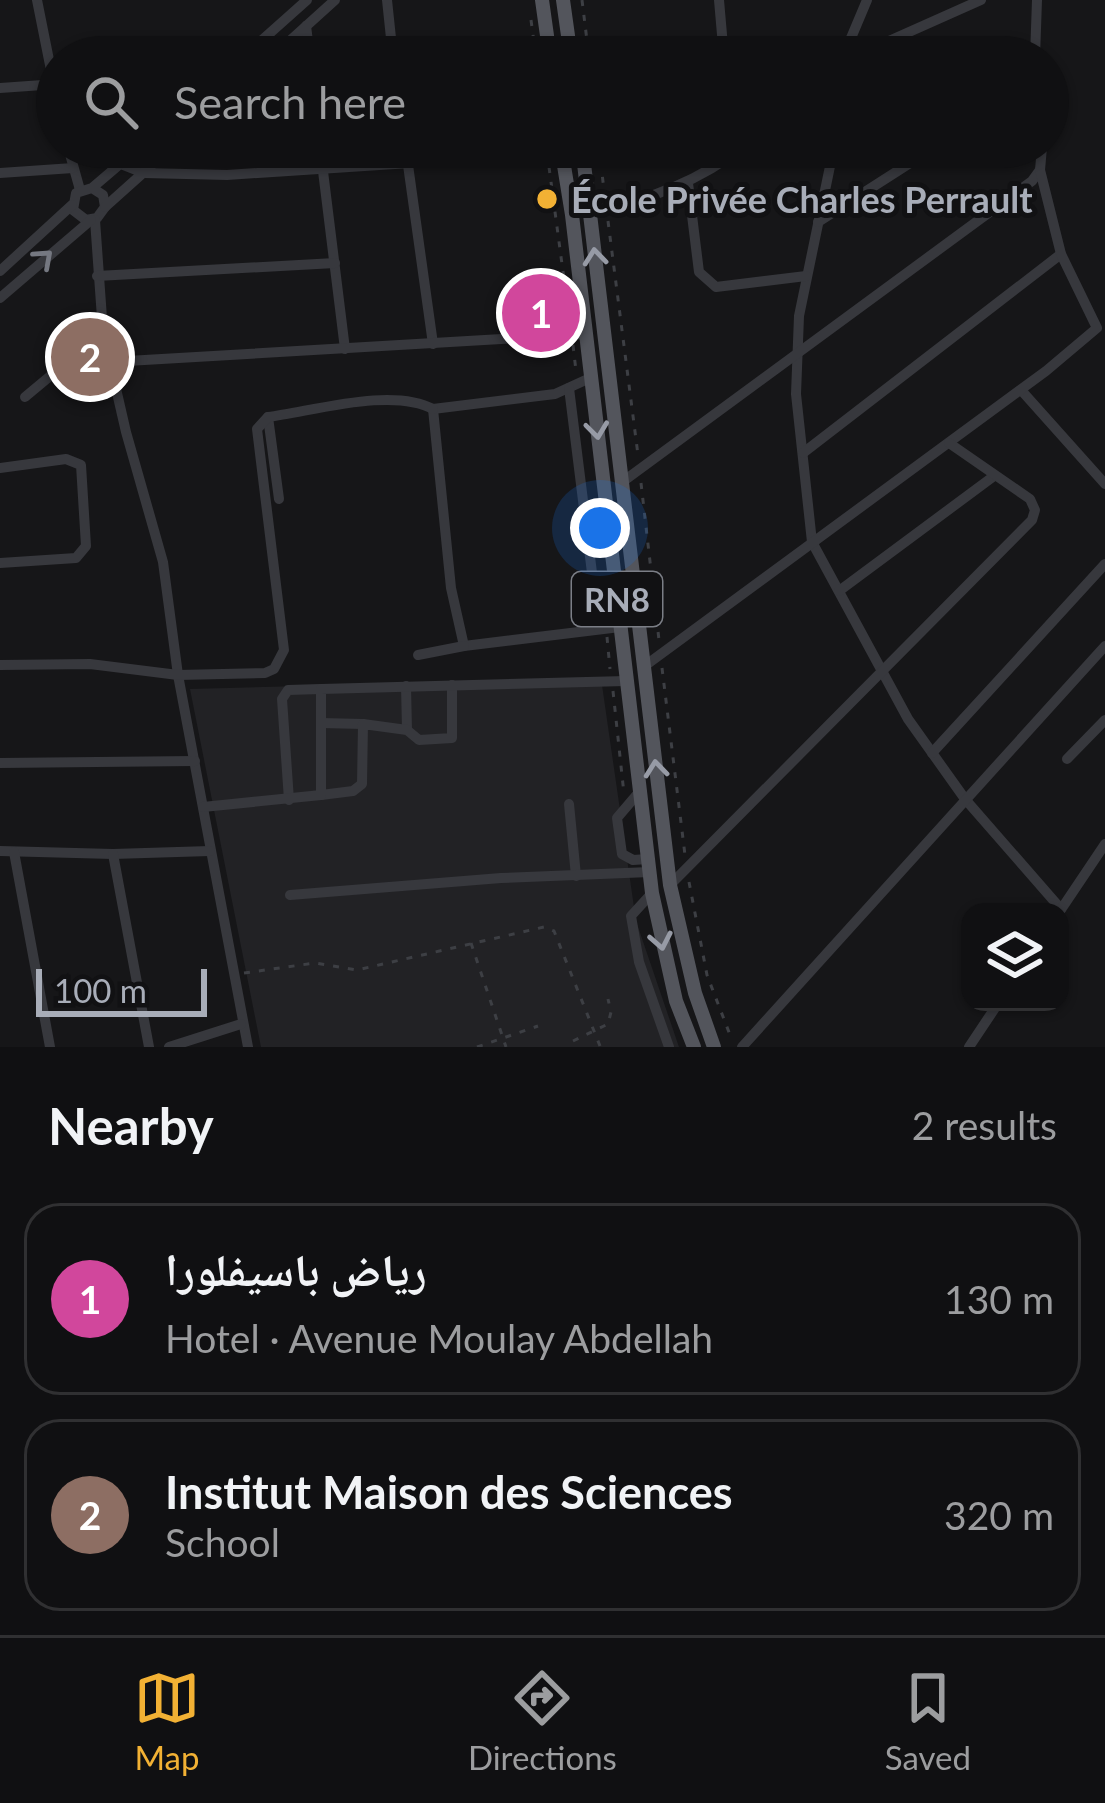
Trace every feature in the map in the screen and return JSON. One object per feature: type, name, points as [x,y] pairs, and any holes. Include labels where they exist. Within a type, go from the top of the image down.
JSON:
[{"type":"main road","points":[[542,0],[547,36]]},
{"type":"main road","points":[[563,0],[568,36]]},
{"type":"main road","name":"RN8","points":[[563,168],[652,893],[676,1001],[694,1047]]},
{"type":"main road","name":"RN8","points":[[588,168],[599,211],[670,885],[695,994],[714,1047]]},
{"type":"street","points":[[38,0],[45,36]]},
{"type":"street","points":[[267,36],[307,0]]},
{"type":"street","points":[[295,36],[335,0]]},
{"type":"street","points":[[387,0],[391,36]]},
{"type":"street","points":[[719,0],[722,36]]},
{"type":"street","points":[[852,36],[867,0]]},
{"type":"street","points":[[901,36],[982,0]]},
{"type":"street","points":[[1036,36],[1037,0]]},
{"type":"street","points":[[306,26],[307,36]]},
{"type":"street","points":[[0,88],[36,85]]},
{"type":"street","points":[[0,173],[74,168],[86,189],[103,195],[105,208]]},
{"type":"street","points":[[0,271],[86,189],[115,168]]},
{"type":"street","points":[[131,168],[143,173],[226,175],[344,168]]},
{"type":"street","points":[[0,298],[149,168]]},
{"type":"street","points":[[408,168],[433,344]]},
{"type":"street","points":[[599,211],[688,183],[711,168]]},
{"type":"street","points":[[830,168],[806,276],[797,356],[796,394],[812,542],[881,673],[932,753],[1053,903]]},
{"type":"street","points":[[818,222],[902,168]]},
{"type":"street","points":[[323,169],[345,349]]},
{"type":"street","points":[[1040,170],[1061,254],[1105,344]]},
{"type":"street","points":[[625,480],[1032,181],[1040,170]]},
{"type":"street","points":[[688,183],[699,272],[705,281],[716,287],[806,276]]},
{"type":"street","points":[[72,205],[78,217],[93,220]]},
{"type":"street","points":[[93,220],[103,332],[160,546],[178,675],[248,1047]]},
{"type":"street","points":[[803,453],[1061,254]]},
{"type":"street","points":[[97,276],[335,263]]},
{"type":"street","points":[[646,665],[1021,390],[1097,328]]},
{"type":"street","points":[[25,397],[103,332]]},
{"type":"street","points":[[110,362],[585,334]]},
{"type":"street","points":[[0,665],[90,664],[178,675],[265,673],[284,650],[257,429],[268,417],[390,398],[418,401],[433,409],[555,394],[590,378]]},
{"type":"street","points":[[569,388],[599,629]]},
{"type":"street","points":[[1021,390],[1105,484]]},
{"type":"street","points":[[433,409],[451,588],[464,646]]},
{"type":"street","points":[[268,417],[279,499]]},
{"type":"street","points":[[670,885],[1032,520],[1035,510],[1030,499],[949,442]]},
{"type":"street","points":[[0,468],[66,459],[81,465],[86,546],[76,558],[0,563]]},
{"type":"street","points":[[839,591],[994,476]]},
{"type":"street","points":[[932,753],[1105,564]]},
{"type":"street","points":[[418,655],[620,627]]},
{"type":"street","points":[[738,1047],[1105,646]]},
{"type":"street","points":[[289,800],[282,698],[288,690],[626,681]]},
{"type":"street","points":[[321,723],[407,730],[419,740],[452,739],[452,685]]},
{"type":"street","points":[[406,686],[407,730]]},
{"type":"street","points":[[320,689],[321,795]]},
{"type":"street","points":[[1067,759],[1105,720]]},
{"type":"street","points":[[202,807],[353,791],[362,784],[363,724]]},
{"type":"street","points":[[0,763],[195,761]]},
{"type":"street","points":[[640,791],[617,818],[622,854],[649,866]]},
{"type":"street","points":[[569,804],[576,877]]},
{"type":"street","points":[[1065,903],[1105,844]]},
{"type":"street","points":[[0,851],[210,850]]},
{"type":"street","points":[[14,852],[50,1047]]},
{"type":"street","points":[[112,854],[149,1047]]},
{"type":"street","points":[[290,896],[501,878],[576,877],[649,866]]},
{"type":"street","points":[[652,893],[631,916],[639,962],[669,1047]]},
{"type":"street","points":[[969,1047],[993,1011]]},
{"type":"street","points":[[170,1047],[241,1024]]},
{"type":"path","points":[[582,0],[586,36]]},
{"type":"path","points":[[531,19],[533,36]]},
{"type":"path","points":[[598,168],[599,211],[640,470],[686,869],[707,975],[738,1047]]},
{"type":"path","points":[[232,973],[315,964],[357,970],[532,928],[554,931],[600,1046]]},
{"type":"path","points":[[471,941],[506,1047]]},
{"type":"path","points":[[573,1041],[608,1024],[608,999]]},
{"type":"path","points":[[477,1047],[538,1026]]},
{"type":"shaded area","points":[[601,678],[636,921],[679,1047],[261,1047],[190,689]]},
{"type":"place","name":"École Privée Charles Perrault","points":[[547,199]]},
{"type":"place","name":"رياض باسيفلورا","points":[[541,313]]},
{"type":"place","name":"Institut Maison des Sciences","points":[[90,357]]}]
